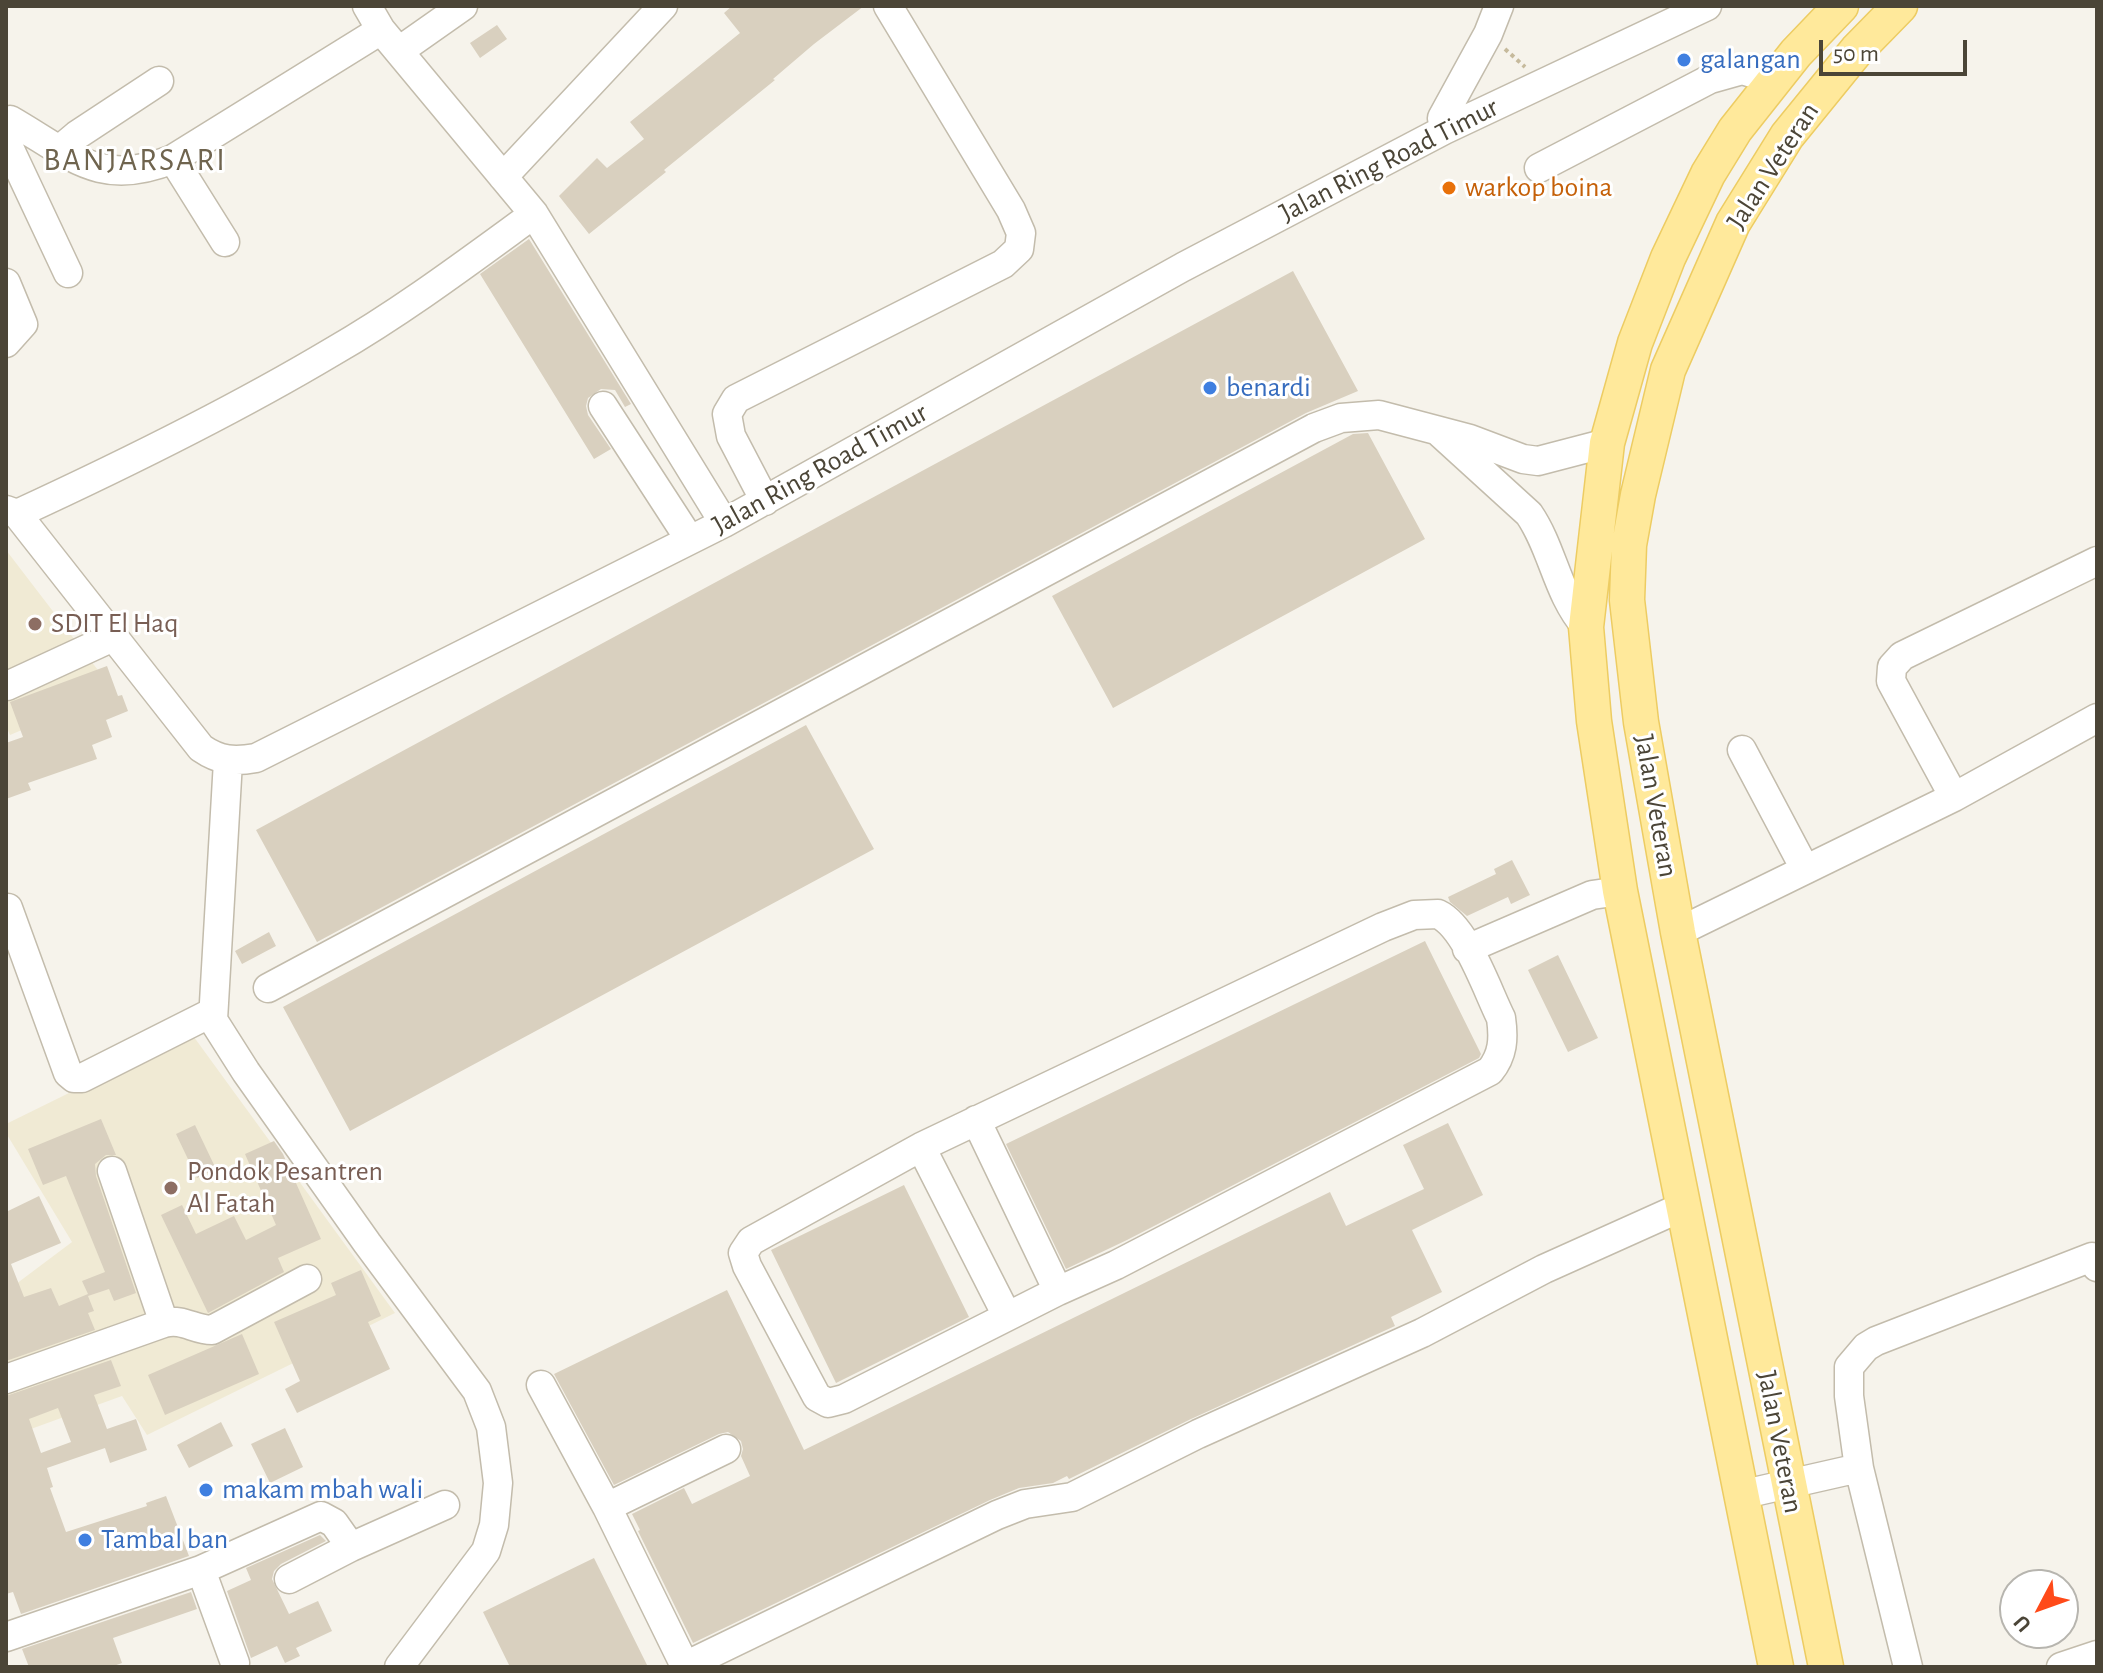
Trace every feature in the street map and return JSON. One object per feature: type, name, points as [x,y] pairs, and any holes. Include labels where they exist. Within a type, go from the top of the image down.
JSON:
[{"type":"main road","name":"Jalan Veteran","points":[[1776,1667],[1740,1495],[1667,1213],[1604,893],[1586,627],[1607,443],[1635,343],[1708,174],[1735,130],[1774,80],[1841,6]]},
{"type":"main road","name":"Jalan Veteran","points":[[1826,1667],[1678,932],[1641,722],[1627,600],[1629,545],[1668,370],[1715,259],[1761,174],[1787,136],[1857,50],[1900,6]]},
{"type":"street","points":[[7,124],[89,167],[118,171],[148,169],[173,159],[382,29],[463,6]]},
{"type":"street","points":[[503,177],[663,6]]},
{"type":"street","points":[[765,501],[731,436],[727,414],[736,399],[1003,264],[1019,249],[1021,233],[1011,210],[888,6]]},
{"type":"street","points":[[1444,130],[1442,118],[1488,34],[1499,6]]},
{"type":"street","name":"Jalan Ring Road Timur","points":[[228,761],[256,758],[724,523],[1183,267],[1444,130],[1707,6]]},
{"type":"street","points":[[382,29],[534,214],[724,523]]},
{"type":"street","points":[[1539,168],[1710,79],[1742,70],[1774,80]]},
{"type":"street","points":[[58,151],[159,81]]},
{"type":"street","points":[[7,124],[68,273]]},
{"type":"street","points":[[173,159],[225,242]]},
{"type":"street","points":[[399,1667],[486,1551],[494,1525],[498,1483],[491,1427],[477,1391],[367,1243],[216,1026],[213,1012],[228,761],[214,757],[201,748],[11,512],[237,405],[332,352],[416,299],[534,214]]},
{"type":"street","points":[[6,283],[23,324],[6,343]]},
{"type":"street","points":[[603,406],[690,540]]},
{"type":"street","points":[[268,988],[1314,428],[1360,414],[1379,415],[1436,429],[1523,459],[1552,459],[1607,443]]},
{"type":"street","points":[[1436,429],[1518,503],[1539,528],[1566,599],[1586,627]]},
{"type":"street","points":[[1954,797],[1891,681],[1892,667],[1902,656],[2097,561]]},
{"type":"street","points":[[7,686],[113,637]]},
{"type":"street","points":[[1678,932],[1954,797],[2097,718]]},
{"type":"street","points":[[1742,750],[1805,869]]},
{"type":"street","points":[[1467,949],[1604,893]]},
{"type":"street","points":[[8,908],[71,1077],[82,1078],[213,1012]]},
{"type":"street","points":[[1438,914],[1446,918],[1467,949],[1501,1018],[1503,1034],[1499,1059],[1490,1071],[1116,1265],[1007,1316],[844,1399],[828,1403],[817,1397],[747,1266],[743,1253],[751,1241],[921,1147],[1383,927],[1414,915],[1438,914]]},
{"type":"street","points":[[976,1120],[1058,1291]]},
{"type":"street","points":[[921,1147],[1007,1316]]},
{"type":"street","points":[[112,1171],[164,1323]]},
{"type":"street","points":[[541,1385],[607,1507],[684,1667],[997,1515],[1025,1504],[1072,1497],[1198,1434],[1422,1333],[1544,1269],[1667,1213]]},
{"type":"street","points":[[1908,1667],[1859,1468],[1847,1382],[1849,1367],[1866,1347],[2095,1260]]},
{"type":"street","points":[[6,1379],[164,1323],[181,1321],[212,1330],[307,1279]]},
{"type":"street","points":[[607,1507],[726,1449]]},
{"type":"street","points":[[1740,1495],[1859,1468]]},
{"type":"street","points":[[289,1579],[445,1505]]},
{"type":"street","points":[[6,1637],[201,1570],[321,1516],[334,1523],[351,1547]]},
{"type":"street","points":[[201,1570],[235,1663]]},
{"type":"street","points":[[2061,1667],[2097,1655]]},
{"type":"path","points":[[1488,34],[1543,83]]},
{"type":"shaded area","name":"SDIT El Haq","points":[[6,550],[114,691],[10,735],[6,726]]},
{"type":"shaded area","name":"Pondok Pesantren Al Fatah","points":[[191,1033],[395,1313],[147,1435],[122,1396],[6,1438],[8,1290],[72,1242],[6,1133],[6,1124]]},
{"type":"building","points":[[732,6],[864,6],[814,44],[589,234],[559,196],[597,158],[607,168],[644,139],[630,122],[740,33],[724,13]]},
{"type":"building","points":[[497,25],[507,39],[480,58],[470,43]]},
{"type":"building","points":[[529,239],[631,404],[625,407],[615,390],[601,389],[588,398],[588,415],[611,449],[594,459],[480,274]]},
{"type":"building","points":[[1293,271],[1358,391],[1306,413],[317,942],[256,830]]},
{"type":"building","points":[[1368,433],[1425,539],[1113,708],[1052,596],[1353,434]]},
{"type":"building","points":[[107,666],[118,696],[122,695],[128,711],[106,720],[112,737],[92,745],[97,759],[28,783],[31,790],[6,799],[6,743],[23,737],[10,702]]},
{"type":"building","points":[[806,725],[874,849],[350,1131],[283,1007]]},
{"type":"building","points":[[1512,860],[1530,895],[1511,904],[1508,897],[1467,916],[1450,902],[1448,897],[1496,874],[1494,869]]},
{"type":"building","points":[[269,932],[276,946],[242,964],[235,951]]},
{"type":"building","points":[[1425,941],[1481,1054],[1479,1058],[1066,1269],[1006,1144]]},
{"type":"building","points":[[1558,955],[1598,1038],[1568,1052],[1528,970]]},
{"type":"building","points":[[101,1119],[116,1155],[106,1155],[95,1164],[96,1176],[136,1293],[114,1301],[109,1289],[88,1296],[94,1311],[88,1313],[95,1330],[6,1361],[6,1212],[39,1196],[61,1243],[11,1264],[24,1297],[51,1288],[59,1306],[88,1294],[82,1281],[105,1272],[66,1176],[43,1185],[28,1149]]},
{"type":"building","points":[[1448,1123],[1483,1195],[1412,1230],[1442,1292],[1391,1317],[1395,1326],[1191,1419],[1069,1479],[1067,1476],[1053,1483],[1019,1488],[990,1500],[693,1643],[632,1514],[684,1488],[692,1504],[750,1476],[741,1456],[741,1441],[728,1432],[719,1434],[614,1485],[554,1374],[727,1290],[804,1450],[1330,1192],[1346,1226],[1424,1189],[1403,1145]]},
{"type":"building","points":[[195,1125],[216,1169],[197,1178],[176,1134]]},
{"type":"building","points":[[274,1141],[283,1154],[321,1239],[278,1258],[284,1272],[208,1313],[161,1215],[182,1205],[196,1234],[234,1216],[246,1240],[276,1225],[245,1154]]},
{"type":"building","points":[[904,1185],[969,1317],[836,1383],[771,1250]]},
{"type":"building","points":[[361,1270],[381,1316],[368,1322],[390,1369],[297,1413],[285,1389],[300,1381],[274,1322],[336,1295],[331,1283]]},
{"type":"building","points":[[242,1334],[259,1374],[165,1415],[148,1375]]},
{"type":"building","points":[[111,1360],[121,1386],[94,1395],[107,1429],[136,1419],[147,1450],[110,1463],[105,1448],[47,1468],[53,1487],[50,1488],[66,1532],[147,1506],[146,1503],[166,1496],[189,1556],[21,1614],[13,1592],[6,1594],[6,1396]],"holes":[[[58,1408],[71,1442],[41,1453],[29,1419]]]},
{"type":"building","points":[[221,1422],[233,1446],[189,1468],[177,1445]]},
{"type":"building","points":[[285,1428],[303,1467],[270,1483],[251,1444]]},
{"type":"building","points":[[320,1535],[326,1541],[281,1564],[274,1571],[272,1579],[289,1614],[318,1601],[332,1631],[296,1648],[300,1656],[285,1663],[277,1646],[251,1658],[227,1591],[251,1580],[246,1568]]},
{"type":"building","points":[[594,1558],[648,1667],[510,1667],[483,1612]]},
{"type":"building","points":[[191,1592],[197,1609],[113,1638],[122,1663],[111,1667],[29,1667],[22,1649]]},
{"type":"place","name":"galangan","points":[[1684,60]]},
{"type":"place","name":"warkop boina","points":[[1449,188]]},
{"type":"place","name":"benardi","points":[[1210,388]]},
{"type":"place","name":"SDIT El Haq","points":[[35,624]]},
{"type":"place","name":"Pondok Pesantren Al Fatah","points":[[171,1188]]},
{"type":"place","name":"makam mbah wali","points":[[206,1490]]},
{"type":"place","name":"Tambal ban","points":[[85,1540]]},
{"type":"district","name":"BANJARSARI","points":[[135,160]]}]
